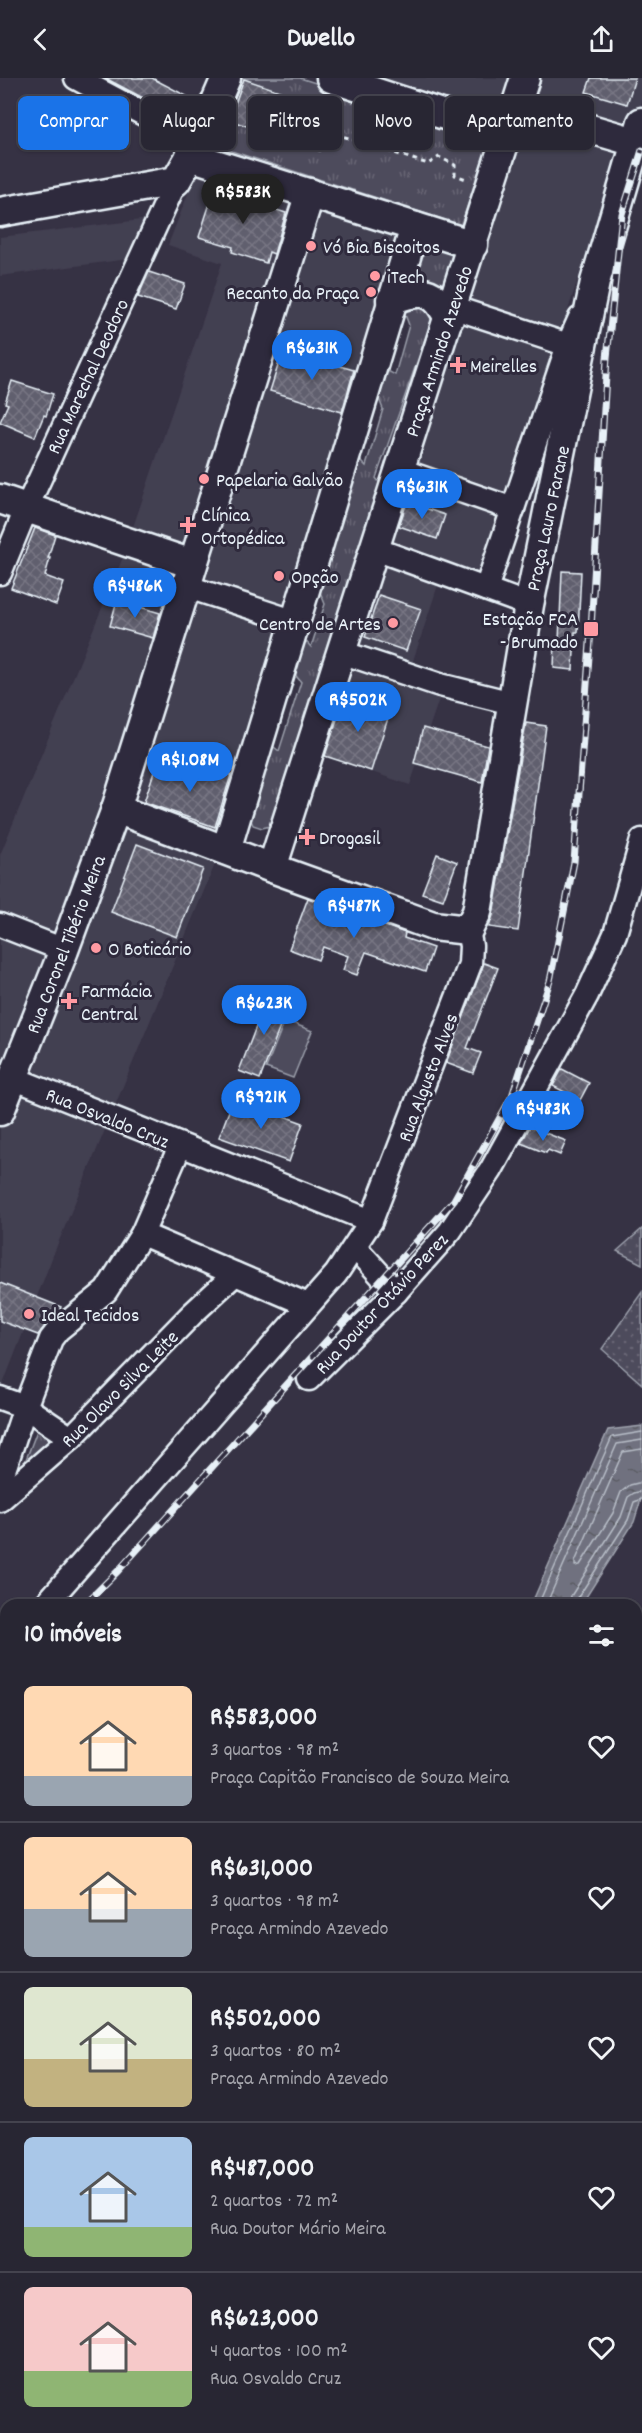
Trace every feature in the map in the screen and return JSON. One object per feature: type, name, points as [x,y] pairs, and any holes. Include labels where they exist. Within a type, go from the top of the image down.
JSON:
[{"type":"main road","points":[[217,96],[225,78]]},
{"type":"main road","name":"Praça Armindo Azevedo","points":[[519,96],[525,78]]},
{"type":"main road","points":[[343,80],[445,114]]},
{"type":"main road","points":[[594,125],[640,136]]},
{"type":"main road","name":"Praça Lauro Farane","points":[[468,930],[477,912],[530,605],[596,282],[640,136]]},
{"type":"main road","points":[[0,212],[176,181],[194,150],[310,193],[473,245]]},
{"type":"main road","name":"Praça Armindo Azevedo","points":[[272,868],[502,150]]},
{"type":"main road","name":"Rua Coronel Tibério Meira","points":[[0,1111],[64,950],[116,809],[310,193]]},
{"type":"main road","points":[[226,850],[415,227]]},
{"type":"main road","points":[[391,300],[417,291],[427,292],[450,313]]},
{"type":"main road","points":[[0,499],[27,507],[189,575]]},
{"type":"main road","points":[[116,809],[433,926],[468,930]]},
{"type":"street","points":[[80,79],[141,117]]},
{"type":"street","name":"Rua Marechal Deodoro","points":[[0,573],[27,507],[176,181]]},
{"type":"street","name":"Praça Lauro Farane","points":[[486,589],[568,345],[596,282]]},
{"type":"street","points":[[450,313],[568,345]]},
{"type":"street","points":[[400,470],[513,509]]},
{"type":"street","points":[[375,549],[530,605]]},
{"type":"street","points":[[189,575],[296,622]]},
{"type":"street","points":[[342,652],[440,685],[512,703]]},
{"type":"street","name":"Rua Doutor Otávio Perez","points":[[309,1379],[396,1292],[450,1231],[491,1170],[587,995],[615,934],[642,840]]},
{"type":"street","points":[[0,925],[64,950]]},
{"type":"street","name":"Rua Algusto Alves","points":[[371,1221],[470,964],[471,946],[468,930]]},
{"type":"street","name":"Rua Osvaldo Cruz","points":[[13,1078],[371,1221]]},
{"type":"street","points":[[0,1482],[25,1407],[51,1340],[58,1330],[106,1291],[142,1234],[180,1146]]},
{"type":"street","points":[[50,1599],[336,1274],[371,1221]]},
{"type":"street","points":[[142,1234],[308,1305]]},
{"type":"street","points":[[355,1247],[396,1292]]},
{"type":"street","name":"Rua Olavo Silva Leite","points":[[0,1500],[71,1438],[192,1314],[235,1274]]},
{"type":"street","points":[[0,1398],[25,1407],[71,1438]]},
{"type":"path","points":[[342,136],[428,164],[439,157],[455,165],[455,175]]},
{"type":"shaded area","points":[[365,78],[514,78],[508,96],[445,96],[445,103],[433,100],[433,96],[422,96]]},
{"type":"shaded area","points":[[534,78],[642,78],[642,102],[631,137],[594,126],[594,96],[528,96]]},
{"type":"shaded area","points":[[594,144],[619,152],[476,595],[439,582],[408,676],[350,657],[510,150],[594,150]]},
{"type":"shaded area","points":[[197,171],[402,235],[225,840],[54,1253],[0,1392],[0,855],[123,557],[222,263],[168,245]]},
{"type":"shaded area","points":[[149,219],[136,258],[0,276],[0,237]]},
{"type":"shaded area","points":[[353,670],[439,699],[410,785],[325,756]]},
{"type":"green space","points":[[241,78],[300,78],[356,96],[354,96],[354,150],[433,150],[433,121],[445,125],[445,150],[486,150],[461,225],[228,150],[236,150],[235,96]]},
{"type":"green space","points":[[425,239],[462,251],[449,294],[411,281]]},
{"type":"green space","points":[[430,299],[436,340],[425,339],[376,478],[385,490],[276,818],[270,826],[262,828],[253,825],[250,818],[270,744],[279,751],[301,682],[292,671],[302,637],[311,647],[325,604],[318,587],[358,458],[366,466],[383,409],[377,394],[386,370],[395,375],[409,325],[403,309]]},
{"type":"green space","points":[[285,1020],[312,1031],[293,1078],[266,1068]]},
{"type":"green space","points":[[642,1229],[642,1264],[617,1251]]},
{"type":"green space","points":[[642,1292],[642,1384],[602,1349]]},
{"type":"green space","points":[[38,1428],[68,1450],[12,1496]]},
{"type":"water","points":[[642,1426],[642,1496],[634,1522],[585,1599],[534,1599],[608,1430]]},
{"type":"building","points":[[105,78],[152,78],[186,96],[141,96]]},
{"type":"building","points":[[591,78],[635,78],[627,104],[586,92]]},
{"type":"building","points":[[244,79],[294,96],[248,96],[248,126],[236,122],[236,101]]},
{"type":"building","points":[[216,185],[233,191],[231,195],[286,213],[274,254],[269,252],[266,263],[232,252],[233,247],[199,237]]},
{"type":"building","points":[[149,272],[185,284],[176,309],[138,297]]},
{"type":"building","points":[[283,350],[354,370],[342,412],[270,391]]},
{"type":"building","points":[[12,381],[53,394],[46,416],[44,415],[35,437],[0,422],[8,404],[5,403]]},
{"type":"building","points":[[407,502],[445,515],[437,539],[399,526]]},
{"type":"building","points":[[35,528],[55,535],[45,576],[64,583],[56,605],[11,588]]},
{"type":"building","points":[[562,571],[581,572],[578,632],[575,632],[573,670],[554,668],[555,641],[559,641]]},
{"type":"building","name":"Centro de Artes","points":[[379,595],[421,609],[406,651],[365,637]]},
{"type":"building","points":[[117,600],[160,613],[153,638],[110,626]]},
{"type":"building","points":[[345,695],[391,709],[371,771],[325,756]]},
{"type":"building","points":[[526,723],[546,726],[518,931],[489,927]]},
{"type":"building","points":[[423,728],[488,746],[482,782],[414,763]]},
{"type":"building","points":[[188,761],[231,775],[215,827],[144,802],[155,769],[183,778]]},
{"type":"building","points":[[137,844],[203,869],[177,937],[111,912]]},
{"type":"building","points":[[437,854],[457,862],[443,900],[422,893]]},
{"type":"building","points":[[308,898],[405,933],[404,938],[433,948],[425,972],[366,952],[357,975],[343,970],[348,956],[323,947],[318,960],[289,949]]},
{"type":"building","points":[[484,963],[498,968],[467,1048],[481,1053],[473,1073],[446,1063]]},
{"type":"building","points":[[269,993],[290,1001],[260,1079],[239,1071]]},
{"type":"building","points":[[562,1069],[589,1083],[580,1100],[553,1086]]},
{"type":"building","points":[[234,1098],[303,1123],[289,1162],[219,1137]]},
{"type":"building","points":[[530,1127],[566,1141],[560,1155],[548,1150],[546,1153],[521,1143]]},
{"type":"building","name":"Ideal Tecidos","points":[[0,1283],[61,1307],[59,1312],[38,1335],[0,1321]]},
{"type":"railway","points":[[90,1599],[118,1571],[454,1200],[512,1096],[550,981],[574,862],[607,358],[622,214],[642,150]]},
{"type":"place","name":"Vó Bia Biscoitos","points":[[311,246]]},
{"type":"place","name":"iTech","points":[[375,276]]},
{"type":"place","name":"Recanto da Praça","points":[[371,292]]},
{"type":"place","name":"Meirelles","points":[[458,365]]},
{"type":"place","name":"Papelaria Galvão","points":[[204,479]]},
{"type":"place","name":"Clínica Ortopédica","points":[[188,525]]},
{"type":"place","name":"Opção","points":[[279,576]]},
{"type":"place","name":"Centro de Artes","points":[[393,623]]},
{"type":"place","name":"Estação FCA - Brumado","points":[[591,629]]},
{"type":"place","name":"Drogasil","points":[[307,837]]},
{"type":"place","name":"O Boticário","points":[[96,948]]},
{"type":"place","name":"Farmácia Central","points":[[69,1001]]},
{"type":"place","name":"Ideal Tecidos","points":[[29,1314]]}]
